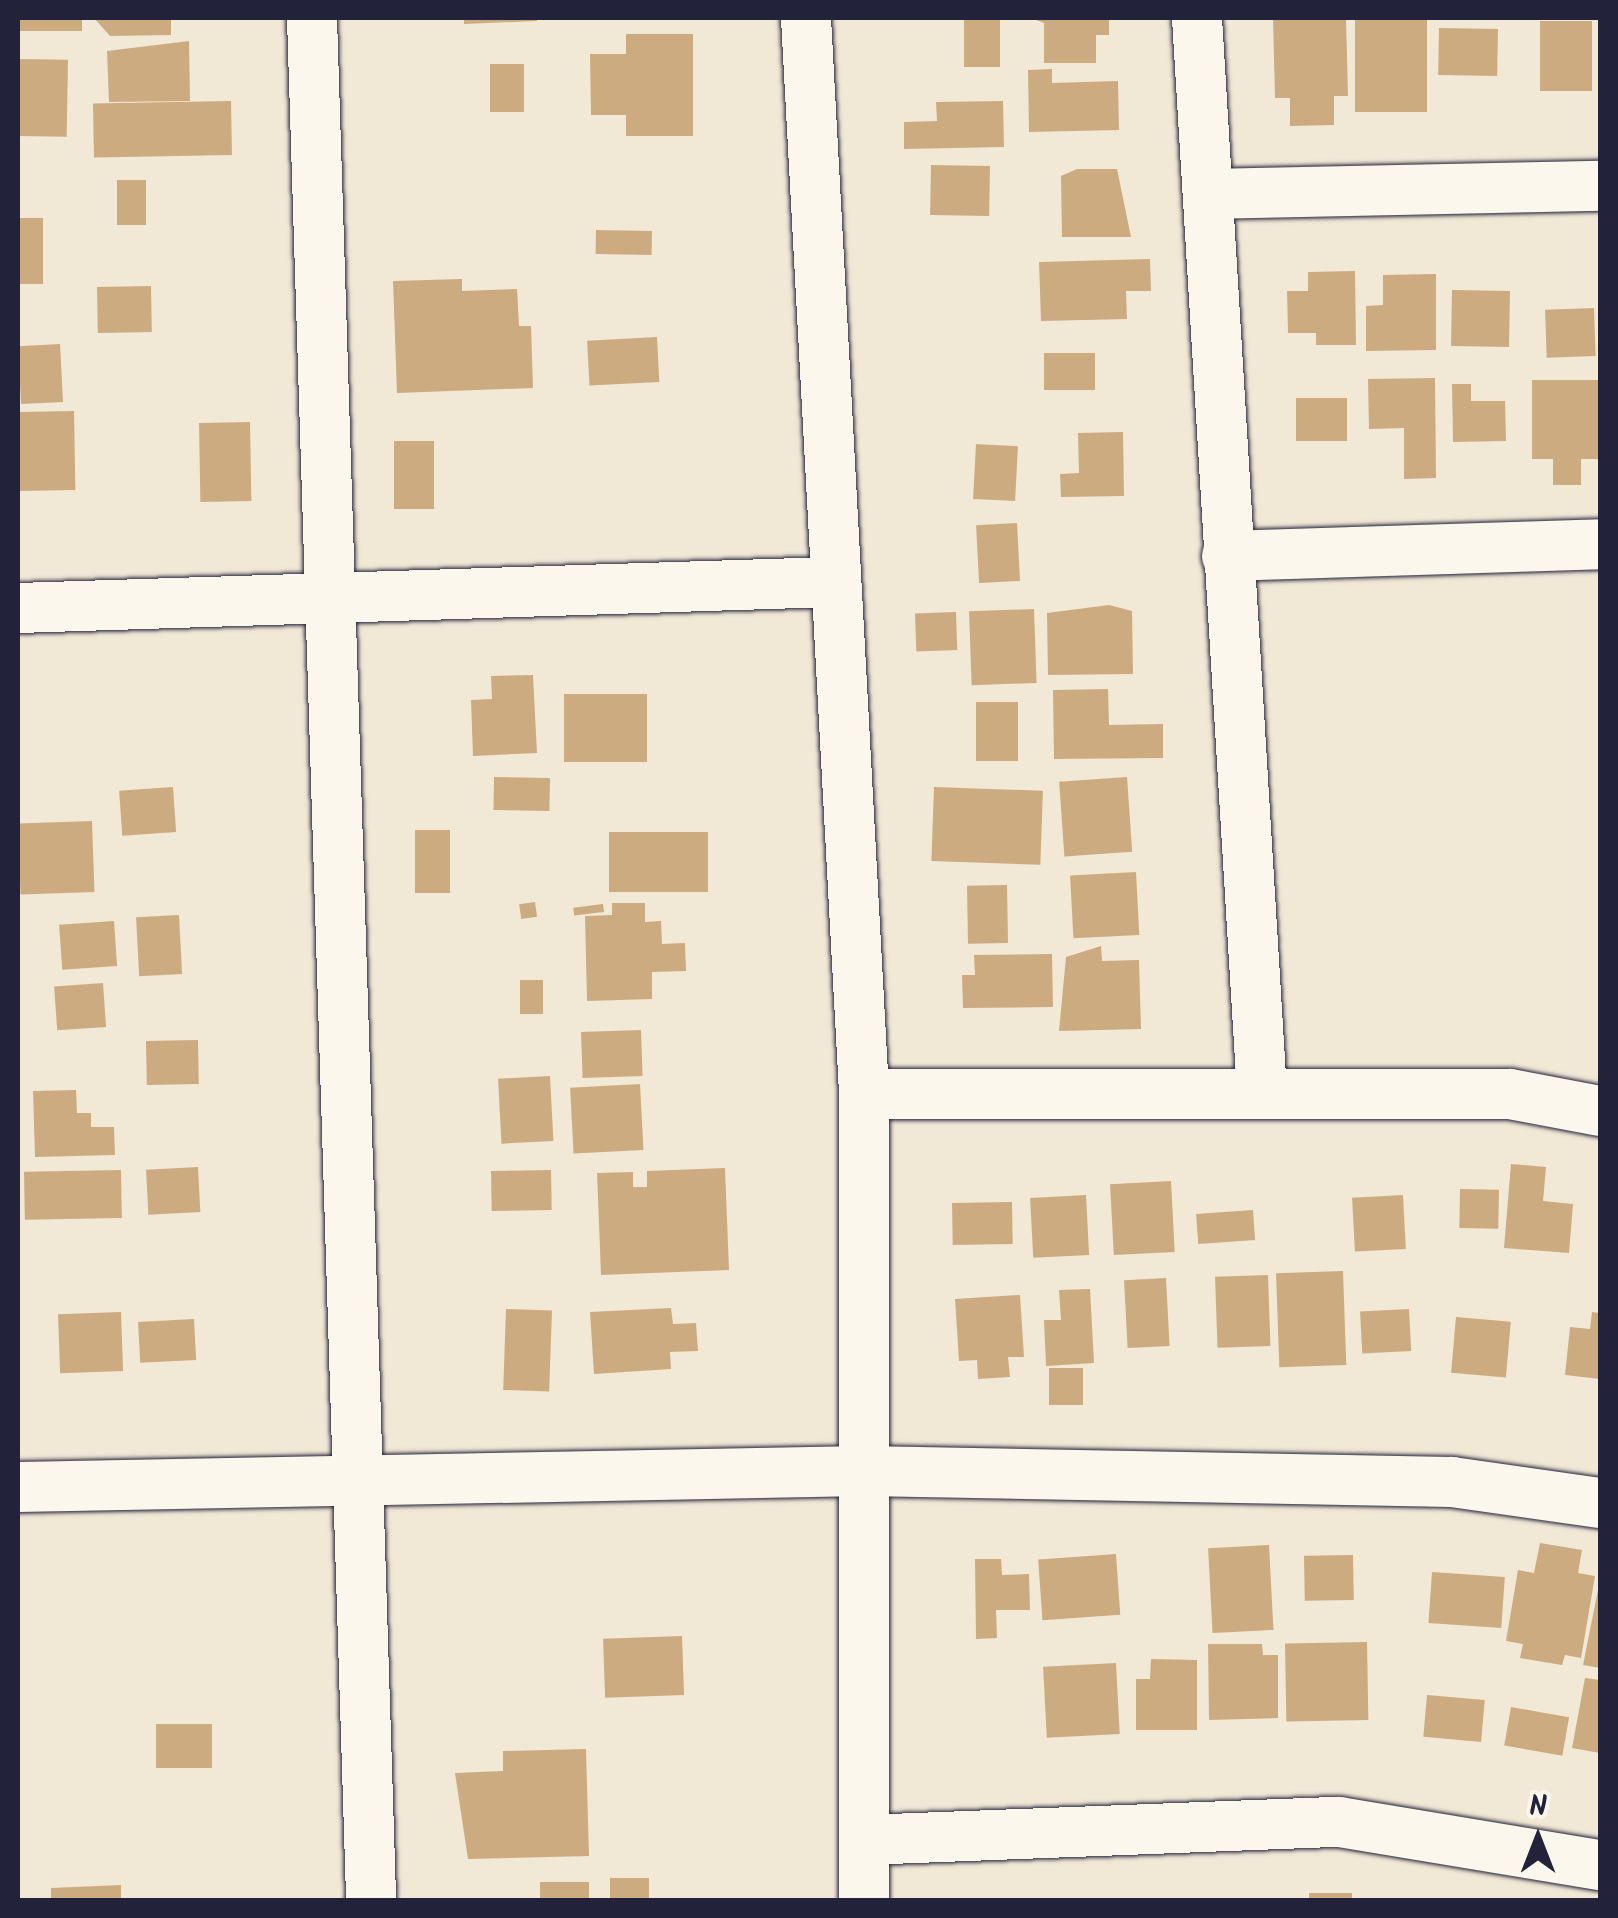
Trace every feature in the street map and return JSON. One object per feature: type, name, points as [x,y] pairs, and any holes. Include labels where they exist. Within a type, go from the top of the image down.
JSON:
[{"type":"street","points":[[312,18],[363,1476],[371,1900]]},
{"type":"street","points":[[806,18],[832,582],[864,1094],[864,1900]]},
{"type":"street","points":[[1197,18],[1262,1094]]},
{"type":"street","points":[[1208,194],[1600,186]]},
{"type":"street","points":[[1227,556],[1600,544]]},
{"type":"street","points":[[18,608],[832,582]]},
{"type":"street","points":[[864,1094],[1510,1094],[1600,1110]]},
{"type":"street","points":[[18,1487],[363,1476],[864,1470],[1452,1482],[1600,1503]]},
{"type":"street","points":[[864,1840],[1339,1822],[1600,1866]]},
{"type":"building","points":[[18,18],[82,18],[82,31],[18,31]]},
{"type":"building","points":[[94,18],[171,18],[171,35],[110,36]]},
{"type":"building","points":[[464,18],[537,18],[537,21],[464,24]]},
{"type":"building","points":[[964,18],[1000,18],[1000,67],[964,67]]},
{"type":"building","points":[[1031,18],[1109,18],[1109,35],[1096,35],[1096,63],[1044,63],[1044,23]]},
{"type":"building","points":[[1273,18],[1346,18],[1348,96],[1334,96],[1334,125],[1290,126],[1290,98],[1275,98]]},
{"type":"building","points":[[1355,18],[1427,18],[1427,112],[1355,112]]},
{"type":"building","points":[[1540,21],[1592,21],[1592,91],[1540,91]]},
{"type":"building","points":[[1439,28],[1498,29],[1497,76],[1438,75]]},
{"type":"building","points":[[626,34],[693,34],[693,136],[626,136],[626,115],[591,115],[590,54],[626,54]]},
{"type":"building","points":[[189,41],[190,101],[109,102],[107,51]]},
{"type":"building","points":[[18,59],[68,60],[67,137],[18,136]]},
{"type":"building","points":[[490,64],[524,64],[524,112],[490,112]]},
{"type":"building","points":[[1052,69],[1052,83],[1118,81],[1119,130],[1029,132],[1028,70]]},
{"type":"building","points":[[231,101],[232,155],[94,157],[93,103]]},
{"type":"building","points":[[1003,101],[1004,147],[904,149],[904,122],[937,121],[936,102]]},
{"type":"building","points":[[931,165],[990,166],[989,216],[930,215]]},
{"type":"building","points":[[1077,169],[1117,169],[1131,237],[1062,237],[1061,176]]},
{"type":"building","points":[[117,180],[146,180],[146,225],[117,225]]},
{"type":"building","points":[[18,218],[43,218],[43,284],[18,284]]},
{"type":"building","points":[[596,230],[652,231],[652,255],[596,254]]},
{"type":"building","points":[[1150,259],[1151,291],[1126,291],[1127,319],[1041,321],[1039,262]]},
{"type":"building","points":[[1355,271],[1356,345],[1316,345],[1316,333],[1288,333],[1287,291],[1308,291],[1308,272]]},
{"type":"building","points":[[1436,274],[1436,350],[1366,351],[1366,306],[1383,305],[1383,275]]},
{"type":"building","points":[[462,279],[462,291],[517,289],[519,326],[531,326],[533,388],[397,393],[393,281]]},
{"type":"building","points":[[151,286],[152,332],[98,333],[97,287]]},
{"type":"building","points":[[1452,290],[1510,291],[1509,347],[1451,346]]},
{"type":"building","points":[[1594,308],[1596,356],[1547,358],[1545,310]]},
{"type":"building","points":[[657,337],[659,382],[589,386],[587,341]]},
{"type":"building","points":[[60,344],[63,402],[21,404],[18,346]]},
{"type":"building","points":[[1044,353],[1095,353],[1095,390],[1044,390]]},
{"type":"building","points":[[1435,378],[1436,478],[1404,479],[1404,428],[1369,429],[1368,379]]},
{"type":"building","points":[[1532,380],[1599,380],[1599,459],[1581,459],[1581,485],[1553,485],[1553,459],[1532,459]]},
{"type":"building","points":[[1452,384],[1471,384],[1471,401],[1505,401],[1506,441],[1453,442]]},
{"type":"building","points":[[1296,398],[1347,398],[1347,441],[1296,441]]},
{"type":"building","points":[[74,411],[75,490],[19,491],[18,412]]},
{"type":"building","points":[[250,422],[251,501],[200,502],[199,423]]},
{"type":"building","points":[[1123,432],[1124,496],[1061,497],[1060,474],[1079,473],[1078,433]]},
{"type":"building","points":[[394,441],[434,441],[434,509],[394,509]]},
{"type":"building","points":[[976,444],[1018,446],[1015,501],[973,499]]},
{"type":"building","points":[[1017,523],[1020,581],[979,583],[976,525]]},
{"type":"building","points":[[1109,605],[1132,611],[1133,674],[1048,675],[1047,613]]},
{"type":"building","points":[[1034,609],[1037,683],[972,685],[969,611]]},
{"type":"building","points":[[956,612],[957,650],[916,651],[915,613]]},
{"type":"building","points":[[533,675],[537,753],[473,756],[471,700],[492,699],[491,676]]},
{"type":"building","points":[[1108,689],[1109,725],[1163,724],[1163,758],[1054,759],[1053,690]]},
{"type":"building","points":[[564,694],[647,694],[647,762],[564,762]]},
{"type":"building","points":[[976,702],[1018,702],[1018,761],[976,761]]},
{"type":"building","points":[[494,777],[550,778],[549,811],[493,810]]},
{"type":"building","points":[[1127,777],[1132,852],[1064,857],[1059,782]]},
{"type":"building","points":[[173,787],[176,832],[122,836],[119,791]]},
{"type":"building","points":[[934,787],[1043,791],[1040,865],[931,861]]},
{"type":"building","points":[[92,821],[94,892],[21,895],[18,824]]},
{"type":"building","points":[[415,830],[450,830],[450,893],[415,893]]},
{"type":"building","points":[[609,832],[708,832],[708,892],[609,892]]},
{"type":"building","points":[[1136,872],[1139,935],[1073,938],[1070,875]]},
{"type":"building","points":[[1007,885],[1008,943],[968,944],[967,886]]},
{"type":"building","points":[[535,902],[537,917],[521,919],[519,904]]},
{"type":"building","points":[[612,903],[645,903],[645,922],[661,921],[662,944],[685,943],[686,971],[652,972],[652,999],[587,1001],[585,916],[612,915]]},
{"type":"building","points":[[603,904],[604,912],[574,916],[573,908]]},
{"type":"building","points":[[179,915],[182,974],[139,976],[136,917]]},
{"type":"building","points":[[114,921],[117,966],[62,970],[59,925]]},
{"type":"building","points":[[1101,946],[1102,961],[1139,960],[1141,1029],[1059,1031],[1066,957]]},
{"type":"building","points":[[1052,954],[1053,1007],[963,1008],[962,975],[975,975],[974,955]]},
{"type":"building","points":[[520,980],[543,980],[543,1014],[520,1014]]},
{"type":"building","points":[[103,983],[106,1027],[57,1030],[54,986]]},
{"type":"building","points":[[641,1030],[643,1076],[583,1078],[581,1032]]},
{"type":"building","points":[[198,1040],[199,1084],[147,1085],[146,1041]]},
{"type":"building","points":[[550,1076],[553,1141],[501,1144],[498,1079]]},
{"type":"building","points":[[640,1084],[643,1150],[574,1154],[570,1088]]},
{"type":"building","points":[[76,1090],[77,1113],[91,1113],[91,1127],[114,1127],[115,1155],[35,1157],[33,1091]]},
{"type":"building","points":[[1511,1164],[1546,1167],[1543,1201],[1573,1204],[1569,1253],[1504,1248]]},
{"type":"building","points":[[198,1167],[200,1212],[148,1215],[146,1170]]},
{"type":"building","points":[[725,1168],[729,1270],[601,1275],[597,1173],[633,1172],[633,1187],[647,1187],[647,1171]]},
{"type":"building","points":[[121,1170],[122,1218],[25,1220],[24,1172]]},
{"type":"building","points":[[551,1170],[552,1210],[492,1211],[491,1171]]},
{"type":"building","points":[[1171,1181],[1175,1252],[1114,1255],[1110,1184]]},
{"type":"building","points":[[1460,1189],[1499,1190],[1498,1229],[1459,1228]]},
{"type":"building","points":[[1086,1195],[1089,1255],[1033,1258],[1030,1198]]},
{"type":"building","points":[[1403,1195],[1406,1249],[1355,1252],[1352,1198]]},
{"type":"building","points":[[1012,1202],[1013,1244],[953,1245],[952,1203]]},
{"type":"building","points":[[1253,1210],[1255,1240],[1198,1244],[1196,1214]]},
{"type":"building","points":[[1343,1271],[1346,1365],[1279,1367],[1276,1273]]},
{"type":"building","points":[[1268,1275],[1270,1346],[1218,1348],[1215,1277]]},
{"type":"building","points":[[1166,1278],[1170,1346],[1128,1348],[1124,1280]]},
{"type":"building","points":[[1090,1289],[1094,1363],[1046,1366],[1044,1320],[1061,1320],[1059,1290]]},
{"type":"building","points":[[1020,1295],[1024,1357],[1008,1357],[1010,1377],[978,1379],[977,1360],[959,1361],[955,1299]]},
{"type":"building","points":[[671,1308],[673,1324],[696,1323],[698,1351],[670,1352],[671,1369],[594,1374],[590,1312]]},
{"type":"building","points":[[506,1309],[552,1311],[549,1392],[503,1390]]},
{"type":"building","points":[[1409,1309],[1411,1351],[1362,1354],[1360,1312]]},
{"type":"building","points":[[121,1312],[123,1371],[60,1373],[58,1314]]},
{"type":"building","points":[[1592,1312],[1600,1313],[1600,1379],[1565,1375],[1570,1327],[1590,1329]]},
{"type":"building","points":[[1456,1317],[1511,1322],[1506,1378],[1451,1373]]},
{"type":"building","points":[[194,1319],[196,1360],[140,1363],[138,1322]]},
{"type":"building","points":[[1049,1368],[1083,1368],[1083,1405],[1049,1405]]},
{"type":"building","points":[[1540,1543],[1582,1550],[1578,1573],[1595,1576],[1581,1658],[1565,1655],[1562,1665],[1520,1658],[1523,1644],[1506,1641],[1518,1570],[1534,1573]]},
{"type":"building","points":[[1269,1545],[1273,1630],[1213,1633],[1208,1548]]},
{"type":"building","points":[[1116,1554],[1120,1615],[1042,1620],[1038,1559]]},
{"type":"building","points":[[1353,1555],[1354,1600],[1305,1601],[1304,1556]]},
{"type":"building","points":[[975,1559],[1001,1559],[1002,1575],[1029,1574],[1030,1610],[996,1610],[997,1638],[976,1639]]},
{"type":"building","points":[[1432,1572],[1505,1577],[1501,1628],[1428,1623]]},
{"type":"building","points":[[1600,1580],[1600,1668],[1583,1665]]},
{"type":"building","points":[[682,1636],[684,1695],[605,1698],[603,1639]]},
{"type":"building","points":[[1367,1642],[1368,1720],[1286,1721],[1285,1643]]},
{"type":"building","points":[[1208,1644],[1262,1644],[1263,1655],[1278,1655],[1278,1718],[1209,1720]]},
{"type":"building","points":[[1151,1659],[1197,1660],[1197,1730],[1136,1730],[1136,1679],[1150,1679]]},
{"type":"building","points":[[1116,1663],[1120,1734],[1047,1738],[1043,1667]]},
{"type":"building","points":[[1585,1678],[1600,1680],[1600,1753],[1572,1748]]},
{"type":"building","points":[[1427,1695],[1485,1700],[1481,1742],[1423,1737]]},
{"type":"building","points":[[1511,1707],[1569,1717],[1562,1756],[1504,1745]]},
{"type":"building","points":[[156,1724],[212,1724],[212,1768],[156,1768]]},
{"type":"building","points":[[586,1749],[589,1856],[468,1859],[455,1773],[503,1771],[503,1751]]},
{"type":"building","points":[[610,1878],[649,1878],[649,1900],[610,1900]]},
{"type":"building","points":[[540,1882],[589,1882],[589,1900],[540,1900]]},
{"type":"building","points":[[121,1885],[121,1900],[51,1900],[51,1888]]},
{"type":"building","points":[[1309,1893],[1352,1893],[1352,1900],[1309,1900]]}]
